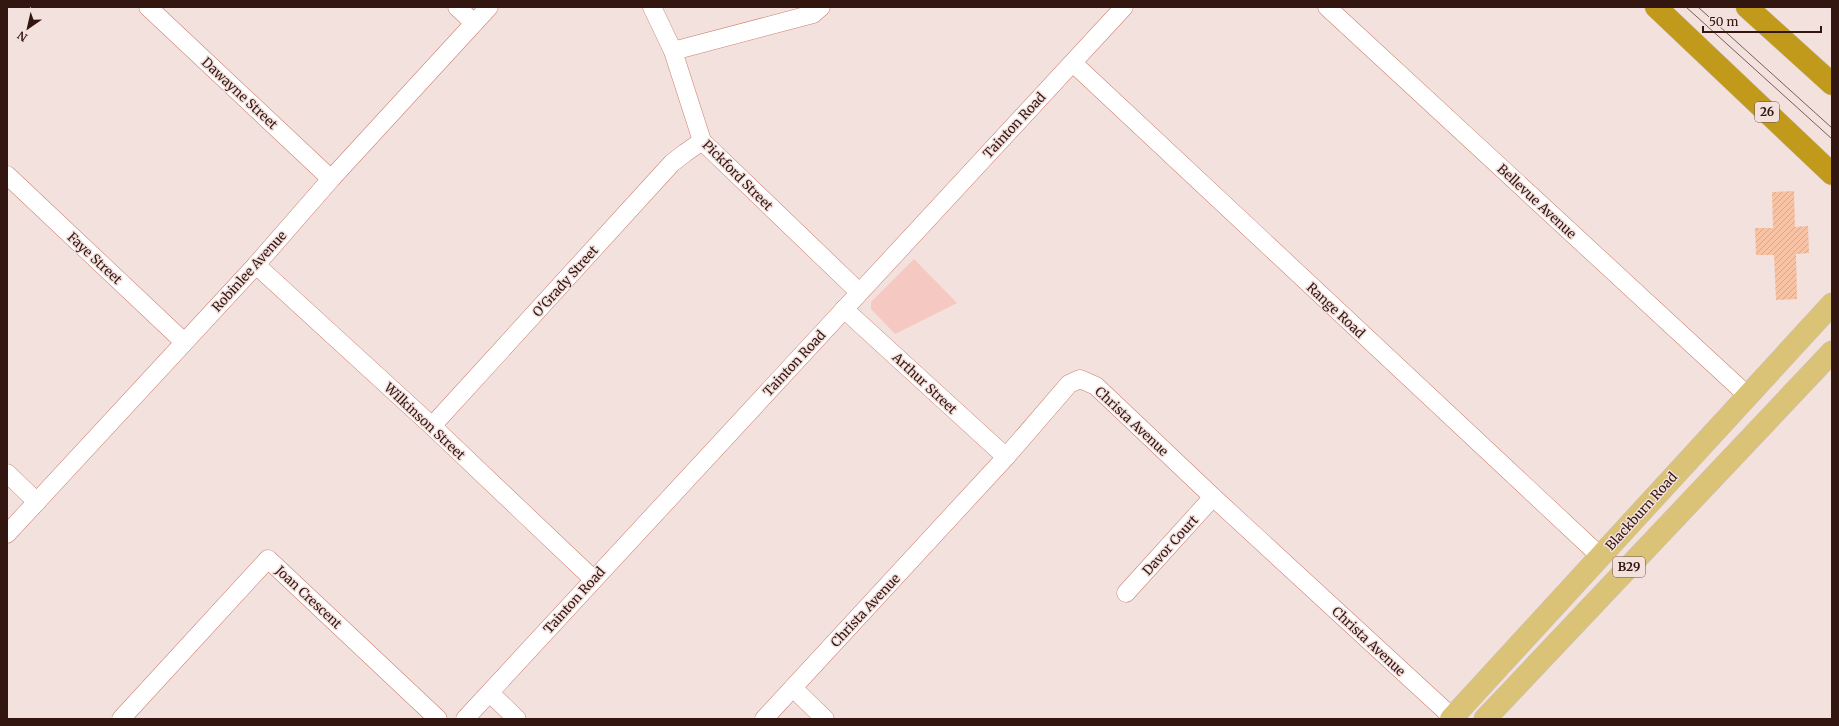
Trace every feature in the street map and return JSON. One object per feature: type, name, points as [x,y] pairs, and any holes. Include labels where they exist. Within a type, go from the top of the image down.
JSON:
[{"type":"highway","name":"26","points":[[1656,7],[1832,174]]},
{"type":"highway","points":[[1747,7],[1832,84]]},
{"type":"main road","name":"Blackburn Road","points":[[1452,718],[1832,304]]},
{"type":"main road","name":"B29","points":[[1486,719],[1832,352]]},
{"type":"street","name":"Dawayne Street","points":[[148,7],[331,179]]},
{"type":"street","points":[[456,7],[474,23]]},
{"type":"street","name":"Robinlee Avenue","points":[[7,534],[256,265],[331,179],[489,7]]},
{"type":"street","name":"Pickford Street","points":[[652,7],[673,51],[702,142],[859,292]]},
{"type":"street","points":[[673,51],[813,14],[822,7]]},
{"type":"street","name":"Tainton Road","points":[[465,719],[1124,7]]},
{"type":"street","name":"Bellevue Avenue","points":[[1327,7],[1747,395]]},
{"type":"street","name":"Range Road","points":[[1073,63],[1600,556]]},
{"type":"street","name":"O'Grady Street","points":[[432,426],[672,163],[702,142]]},
{"type":"street","name":"Faye Street","points":[[7,175],[184,342]]},
{"type":"street","name":"Wilkinson Street","points":[[256,265],[432,426],[593,579]]},
{"type":"street","name":"Arthur Street","points":[[844,309],[1006,457]]},
{"type":"street","name":"Christa Avenue","points":[[764,719],[1006,457],[1069,384],[1080,379],[1096,386],[1213,497],[1452,718]]},
{"type":"street","points":[[7,473],[37,502]]},
{"type":"street","name":"Davor Court","points":[[1126,593],[1213,497]]},
{"type":"street","name":"Joan Crescent","points":[[121,719],[268,559],[438,719]]},
{"type":"street","points":[[792,688],[825,719]]},
{"type":"street","points":[[490,693],[517,719]]},
{"type":"shaded area","points":[[914,259],[957,303],[895,334],[871,309],[871,302]]},
{"type":"building","points":[[1794,191],[1795,227],[1808,226],[1809,253],[1796,254],[1797,299],[1776,300],[1774,255],[1756,255],[1755,228],[1773,228],[1772,192]]},
{"type":"tram line","points":[[1686,7],[1832,139]]},
{"type":"tram line","points":[[1698,7],[1832,128]]}]
